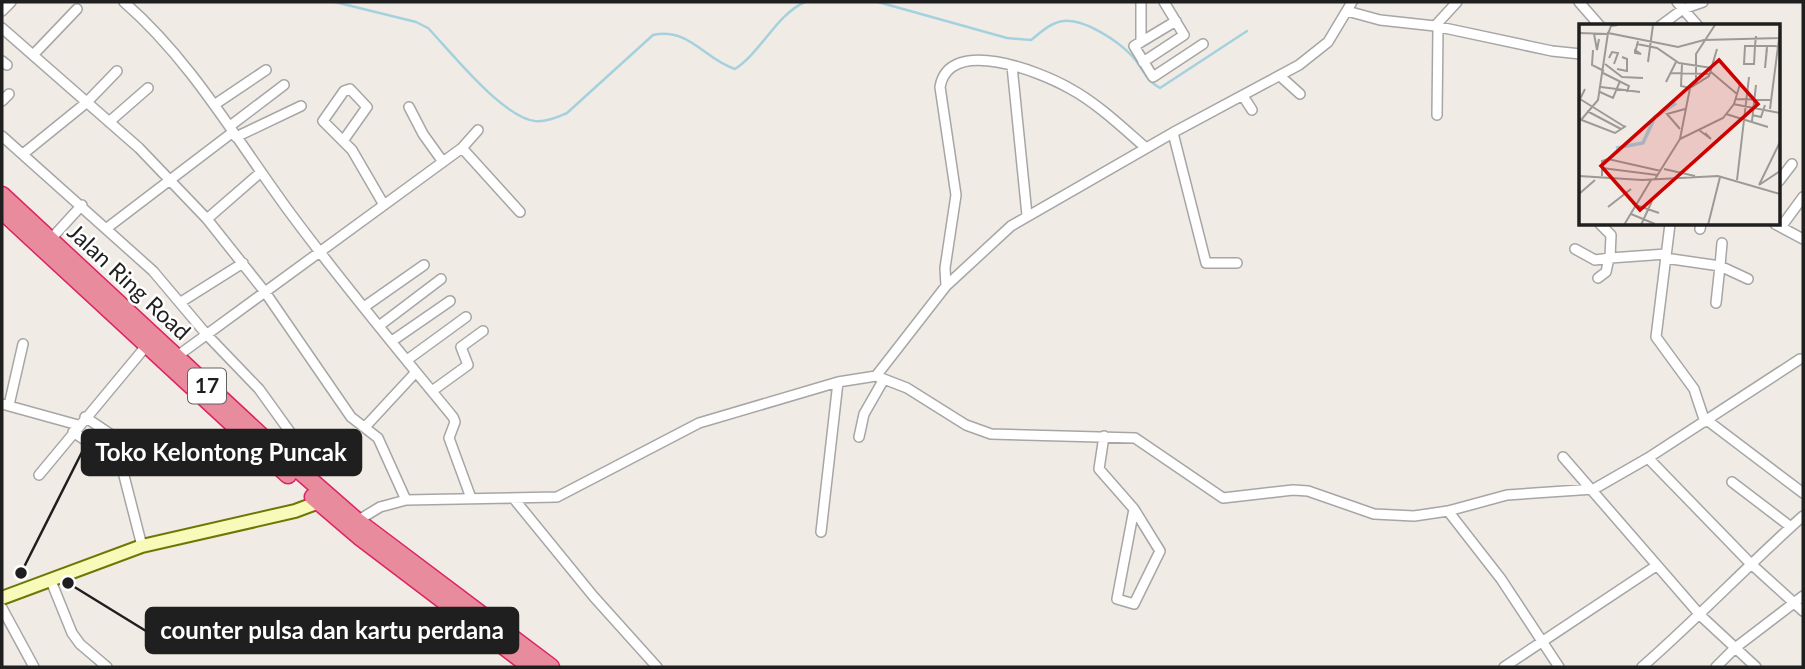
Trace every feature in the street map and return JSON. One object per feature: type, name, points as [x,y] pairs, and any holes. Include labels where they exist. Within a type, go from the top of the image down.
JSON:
[{"type":"highway","name":"Jalan Ring Road","points":[[2,195],[180,354],[285,458],[357,521],[551,667]]},
{"type":"highway","name":"Jalan Ring Road","points":[[2,211],[318,502],[361,538],[531,667]]},
{"type":"street","points":[[2,11],[12,2]]},
{"type":"street","points":[[124,2],[154,28],[364,307],[455,422],[449,438],[471,498]]},
{"type":"street","points":[[1141,2],[1141,42]]},
{"type":"street","points":[[1143,62],[1184,36],[1164,2]]},
{"type":"street","points":[[1437,115],[1437,27],[1457,2]]},
{"type":"street","points":[[1579,2],[1598,24]]},
{"type":"street","points":[[1662,24],[1680,5],[1703,2]]},
{"type":"street","points":[[1680,5],[1696,24]]},
{"type":"street","points":[[859,437],[864,414],[880,377],[946,286],[1027,215],[1280,76],[1321,49],[1335,34],[1350,6],[1380,20],[1437,27],[1579,54]]},
{"type":"street","points":[[34,54],[76,9]]},
{"type":"street","points":[[1176,21],[1134,46],[1153,77],[1203,44]]},
{"type":"street","points":[[2,28],[170,178],[207,219],[265,292],[344,407],[378,438],[407,500]]},
{"type":"street","points":[[946,286],[945,268],[956,195],[941,80],[948,69],[968,61],[1012,66],[1034,72],[1071,89],[1146,148]]},
{"type":"street","points":[[1012,66],[1024,159],[1027,215]]},
{"type":"street","points":[[214,105],[266,70]]},
{"type":"street","points":[[23,153],[86,103],[117,71]]},
{"type":"street","points":[[1280,76],[1300,94]]},
{"type":"street","points":[[107,228],[233,132],[284,85]]},
{"type":"street","points":[[109,122],[148,88]]},
{"type":"street","points":[[343,141],[368,107],[347,89],[323,120],[343,141],[384,205]]},
{"type":"street","points":[[1243,96],[1252,110]]},
{"type":"street","points":[[233,132],[301,106]]},
{"type":"street","points":[[409,107],[422,134],[443,162]]},
{"type":"street","points":[[180,354],[462,148],[478,130]]},
{"type":"street","points":[[1175,132],[1206,262],[1237,262]]},
{"type":"street","points":[[2,136],[153,271],[181,303],[203,337],[259,389],[286,425],[292,441],[285,458]]},
{"type":"street","points":[[462,148],[520,212]]},
{"type":"street","points":[[1780,180],[1792,164]]},
{"type":"street","points":[[207,219],[261,172]]},
{"type":"street","points":[[1780,224],[1803,197]]},
{"type":"street","points":[[50,240],[82,205]]},
{"type":"street","points":[[1598,278],[1606,272],[1612,235],[1602,226]]},
{"type":"street","points":[[1670,226],[1656,337],[1695,389],[1706,421],[1803,493]]},
{"type":"street","points":[[1778,226],[1803,239]]},
{"type":"street","points":[[1716,303],[1722,243]]},
{"type":"street","points":[[1576,249],[1595,260],[1665,256],[1720,266],[1748,279]]},
{"type":"street","points":[[181,303],[243,263]]},
{"type":"street","points":[[364,307],[424,265]]},
{"type":"street","points":[[379,326],[441,279]]},
{"type":"street","points":[[392,341],[450,301]]},
{"type":"street","points":[[407,360],[466,317]]},
{"type":"street","points":[[432,391],[468,365],[461,347],[483,331]]},
{"type":"street","points":[[23,344],[5,405],[76,429],[121,464]]},
{"type":"street","points":[[39,475],[147,345]]},
{"type":"street","points":[[357,521],[380,508],[407,500],[543,499],[570,493],[699,423],[838,382],[880,377],[907,388],[978,431],[991,434],[1127,436],[1143,442],[1223,498],[1293,489],[1308,491],[1384,516],[1448,511],[1507,495],[1594,489],[1648,458],[1800,359]]},
{"type":"street","points":[[365,428],[416,372]]},
{"type":"street","points":[[821,532],[838,382]]},
{"type":"street","points":[[85,417],[125,444],[127,450],[121,464],[142,546]]},
{"type":"street","points":[[1104,436],[1100,469],[1134,509],[1160,551],[1134,604],[1117,599],[1134,509]]},
{"type":"street","points":[[1563,457],[1594,489],[1656,566],[1701,616],[1756,667]]},
{"type":"street","points":[[1648,458],[1750,563],[1803,611]]},
{"type":"street","points":[[1732,482],[1791,527]]},
{"type":"street","points":[[514,499],[594,597],[657,667]]},
{"type":"street","points":[[2,598],[142,546],[295,510],[318,502]]},
{"type":"street","points":[[1448,511],[1501,579],[1559,667]]},
{"type":"street","points":[[1642,667],[1701,616],[1750,563],[1803,516]]},
{"type":"street","points":[[1504,667],[1656,566]]},
{"type":"street","points":[[51,581],[72,633],[80,644],[107,667]]},
{"type":"street","points":[[1716,667],[1735,648],[1793,601],[1803,596]]},
{"type":"street","points":[[2,608],[34,667]]},
{"type":"waterway","points":[[335,2],[416,22],[428,28],[493,96],[522,117],[535,121],[552,119],[567,113],[653,35],[666,34],[687,40],[724,65],[735,69],[753,53],[786,15],[805,2]]},
{"type":"waterway","points":[[878,2],[1007,38],[1031,40],[1055,23],[1072,21],[1082,24],[1101,32],[1118,44],[1160,88],[1247,31]]},
{"type":"place","name":"Toko Kelontong Puncak","points":[[21,573]]},
{"type":"place","name":"counter pulsa dan kartu perdana","points":[[68,583]]}]
